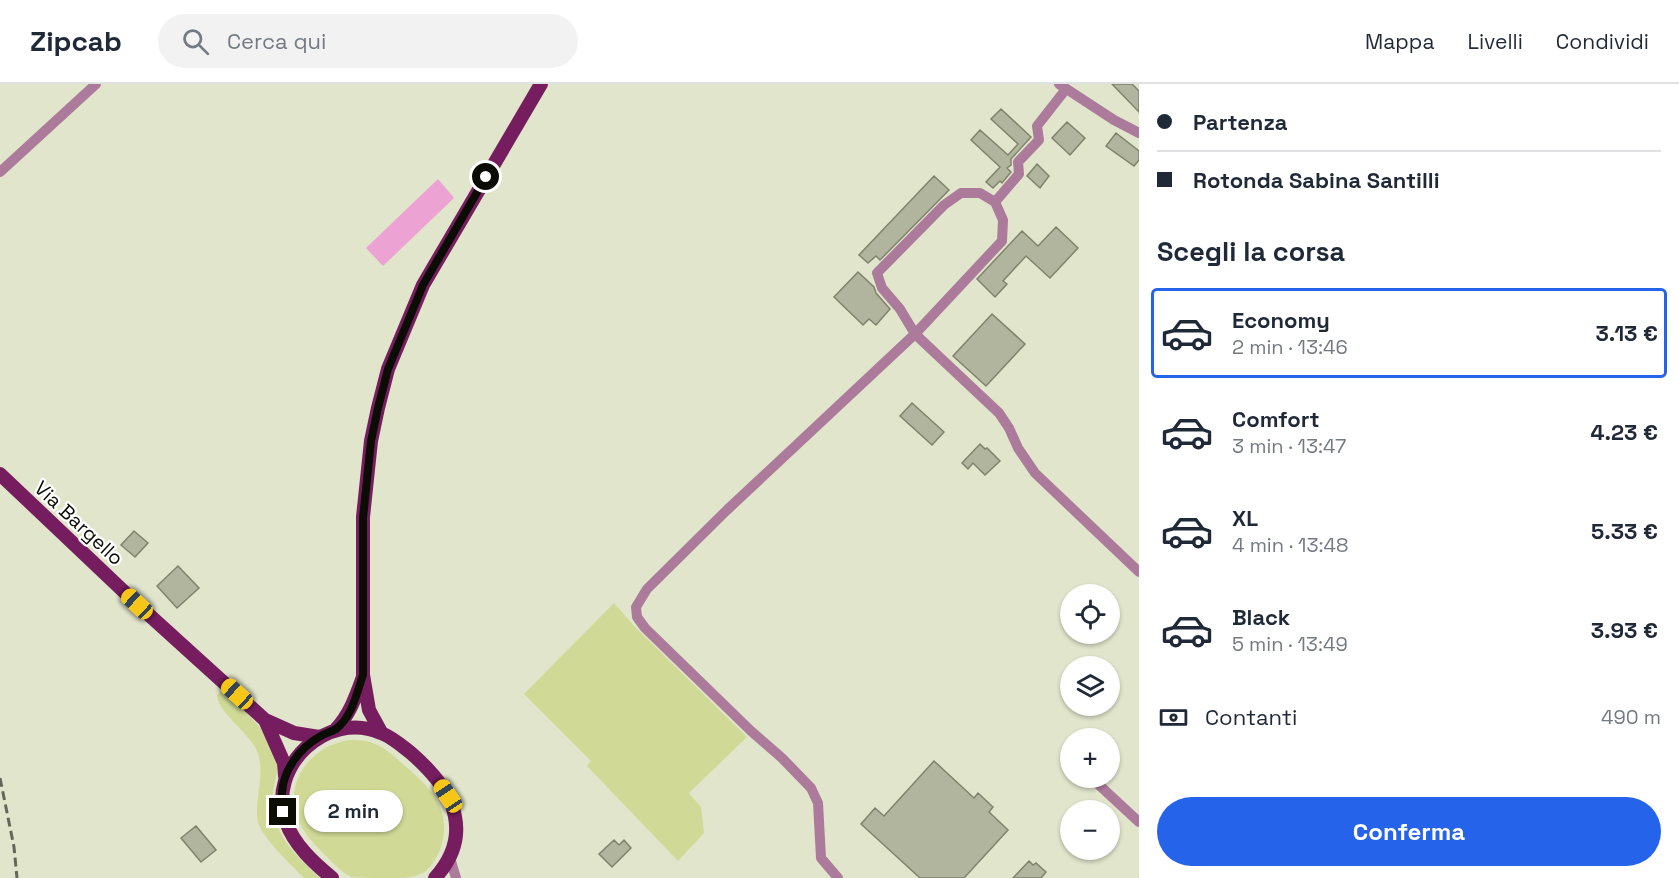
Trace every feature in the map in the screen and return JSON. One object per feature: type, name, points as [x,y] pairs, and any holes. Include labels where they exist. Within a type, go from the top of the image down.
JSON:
[{"type":"main road","points":[[381,732],[369,710],[363,675],[363,518],[371,441],[378,408],[388,369],[423,285],[541,84]]},
{"type":"main road","name":"Via Bargello","points":[[0,474],[120,588],[266,720],[294,733],[319,737]]},
{"type":"main road","points":[[332,878],[292,837],[283,812],[282,791],[285,776],[303,749],[319,737],[336,729],[345,719],[363,675]]},
{"type":"main road","name":"Via Bargello","points":[[266,720],[284,763],[285,776]]},
{"type":"main road","points":[[336,729],[366,728],[381,732],[399,743],[423,763],[448,796],[455,814],[457,831],[455,845],[450,858],[435,878]]},
{"type":"street","points":[[0,172],[96,84]]},
{"type":"street","points":[[995,202],[1019,174],[1018,162],[1039,140],[1037,126],[1062,87],[1139,133]]},
{"type":"street","points":[[838,878],[821,858],[818,803],[811,788],[645,628],[637,617],[636,607],[647,589],[719,518],[915,334],[1002,241],[1004,220],[995,202],[980,194],[961,193],[944,205],[877,273],[882,288],[900,309],[915,334],[999,413],[1035,473],[1139,572]]},
{"type":"street","points":[[1102,788],[1139,822]]},
{"type":"street","points":[[450,858],[456,878]]},
{"type":"green space","points":[[614,603],[636,628],[747,737],[689,793],[701,807],[704,833],[678,861],[587,766],[591,761],[524,694]]},
{"type":"green space","points":[[222,690],[254,720],[267,737],[276,757],[273,807],[280,831],[293,851],[320,878],[304,878],[273,846],[259,825],[257,811],[261,773],[259,758],[253,744],[218,702],[217,695]]},
{"type":"green space","points":[[349,740],[369,742],[387,751],[422,781],[436,799],[443,817],[443,836],[438,855],[426,871],[401,878],[351,877],[339,869],[319,849],[300,825],[294,806],[294,792],[304,768],[323,750]]},
{"type":"shaded area","points":[[438,179],[454,198],[383,266],[366,248]]},
{"type":"building","points":[[1112,84],[1132,84],[1139,91],[1139,112]]},
{"type":"building","points":[[1001,109],[1031,137],[1011,159],[1011,165],[1007,168],[1011,172],[1002,183],[1000,181],[993,188],[986,182],[1000,167],[971,140],[980,130],[1008,155],[1018,144],[991,119]]},
{"type":"building","points":[[1067,122],[1085,138],[1070,155],[1052,138]]},
{"type":"building","points":[[1116,133],[1139,151],[1139,160],[1134,166],[1106,146]]},
{"type":"building","points":[[1037,164],[1049,176],[1040,188],[1027,176]]},
{"type":"building","points":[[934,176],[949,190],[880,260],[876,256],[868,263],[859,255]]},
{"type":"building","points":[[1056,227],[1078,248],[1050,278],[1026,256],[1003,281],[1007,284],[995,297],[977,279],[1022,231],[1038,246]]},
{"type":"building","points":[[858,272],[874,287],[876,293],[890,309],[876,325],[869,319],[863,325],[834,297]]},
{"type":"building","points":[[992,314],[1025,344],[986,386],[953,356]]},
{"type":"building","points":[[912,403],[944,432],[932,445],[900,416]]},
{"type":"building","points":[[980,444],[1000,461],[985,475],[973,463],[968,469],[962,463]]},
{"type":"building","points":[[134,531],[148,543],[135,557],[121,545]]},
{"type":"building","points":[[178,566],[199,588],[177,608],[157,586]]},
{"type":"building","points":[[934,761],[974,798],[978,793],[993,807],[989,812],[1008,830],[964,878],[920,878],[861,824],[875,808],[884,816]]},
{"type":"building","points":[[196,826],[216,850],[201,862],[181,838]]},
{"type":"building","points":[[614,840],[619,845],[624,840],[631,848],[612,867],[599,854]]},
{"type":"building","points":[[1029,861],[1033,865],[1036,863],[1046,872],[1041,878],[1013,878]]},
{"type":"railway","points":[[0,778],[14,847],[17,878]]},
{"type":"route","points":[[283,812],[282,791],[285,776],[303,749],[319,737],[336,729],[345,719],[363,675],[363,518],[371,441],[388,369],[423,285],[486,177]]}]
